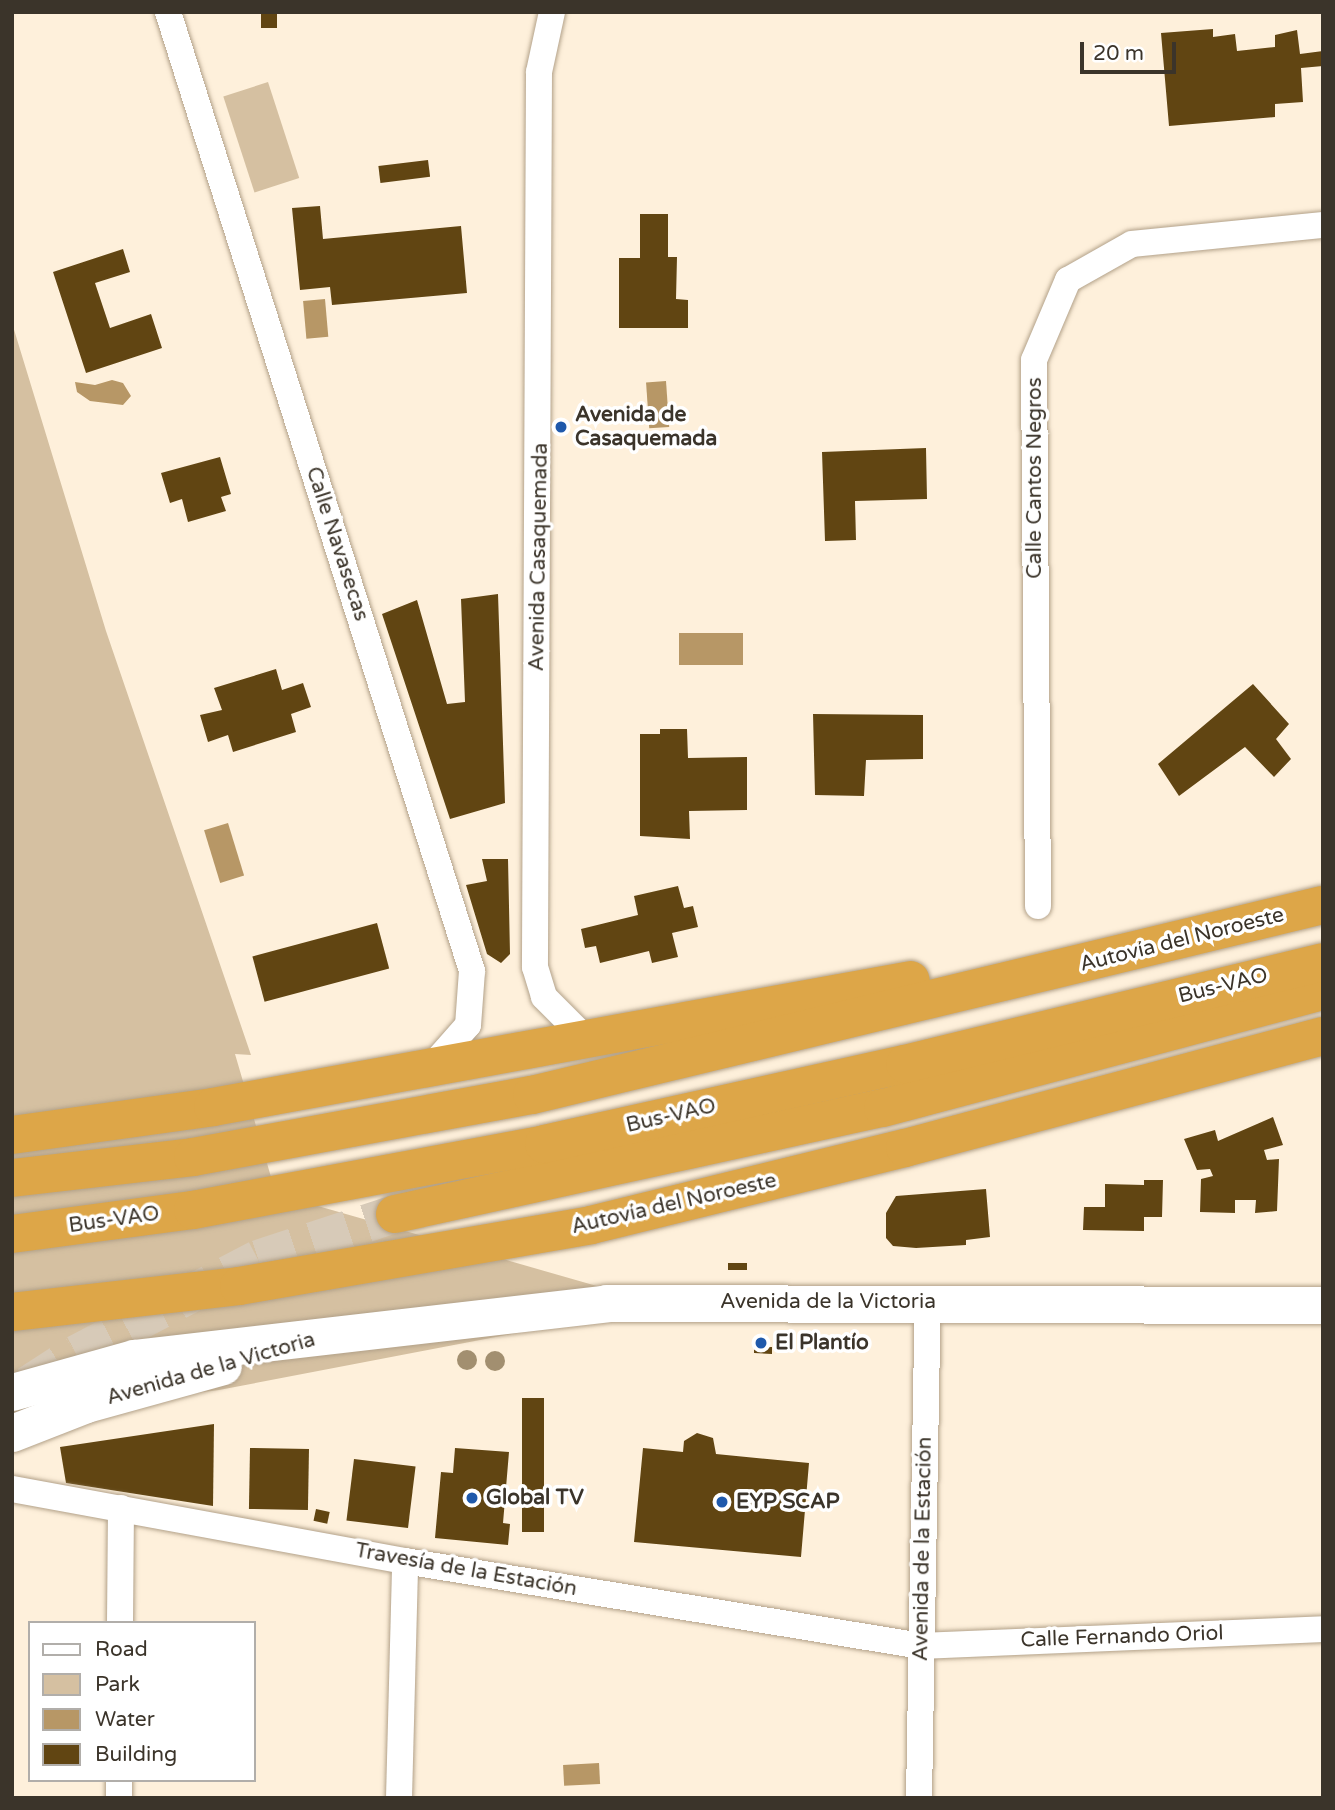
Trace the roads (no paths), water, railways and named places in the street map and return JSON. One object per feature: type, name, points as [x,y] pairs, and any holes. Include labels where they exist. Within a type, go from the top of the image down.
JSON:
[{"type":"highway","name":"Autovía del Noroeste","points":[[12,1178],[193,1157],[532,1095],[1323,905]]},
{"type":"highway","name":"Bus-VAO","points":[[12,1234],[193,1210],[544,1144],[905,1064],[1323,962]]},
{"type":"highway","points":[[12,1135],[213,1107],[588,1041],[960,971],[988,987]]},
{"type":"highway","points":[[395,1214],[883,1108],[1323,991]]},
{"type":"highway","name":"Autovía del Noroeste","points":[[12,1312],[239,1286],[591,1225],[905,1148],[1323,1036]]},
{"type":"street","name":"Calle Navasecas","points":[[168,12],[472,971],[468,1025],[431,1067]]},
{"type":"street","name":"Avenida Casaquemada","points":[[552,12],[539,72],[535,967],[544,997],[588,1041]]},
{"type":"street","name":"Calle Cantos Negros","points":[[1038,906],[1034,360],[1068,281],[1132,244],[1323,225]]},
{"type":"street","name":"Avenida de la Victoria","points":[[12,1392],[62,1375],[134,1358],[606,1303],[928,1301],[1323,1304]]},
{"type":"street","name":"Avenida de la Estación","points":[[919,1798],[928,1301]]},
{"type":"street","name":"Avenida de la Victoria","points":[[12,1433],[86,1404],[335,1334]]},
{"type":"street","name":"Travesía de la Estación","points":[[12,1489],[405,1561],[921,1646]]},
{"type":"street","points":[[120,1621],[121,1508]]},
{"type":"street","points":[[399,1798],[405,1561]]},
{"type":"street","name":"Calle Fernando Oriol","points":[[921,1646],[1323,1629]]},
{"type":"water","points":[[325,299],[328,337],[306,339],[303,301]]},
{"type":"water","points":[[112,380],[123,383],[131,396],[123,405],[90,401],[77,392],[75,382],[95,385]]},
{"type":"water","points":[[666,381],[669,427],[649,428],[646,382]]},
{"type":"water","points":[[679,633],[743,633],[743,665],[679,665]]},
{"type":"water","points":[[228,823],[244,876],[220,883],[204,830]]},
{"type":"water","points":[[599,1763],[600,1784],[564,1786],[563,1765]]},
{"type":"tunnel","points":[[28,1385],[76,1354],[258,1259],[395,1214]]},
{"type":"place","name":"Avenida de Casaquemada","points":[[561,427]]},
{"type":"place","name":"El Plantío","points":[[761,1343]]},
{"type":"place","name":"Global TV","points":[[472,1498]]},
{"type":"place","name":"EYP SCAP","points":[[722,1502]]}]
